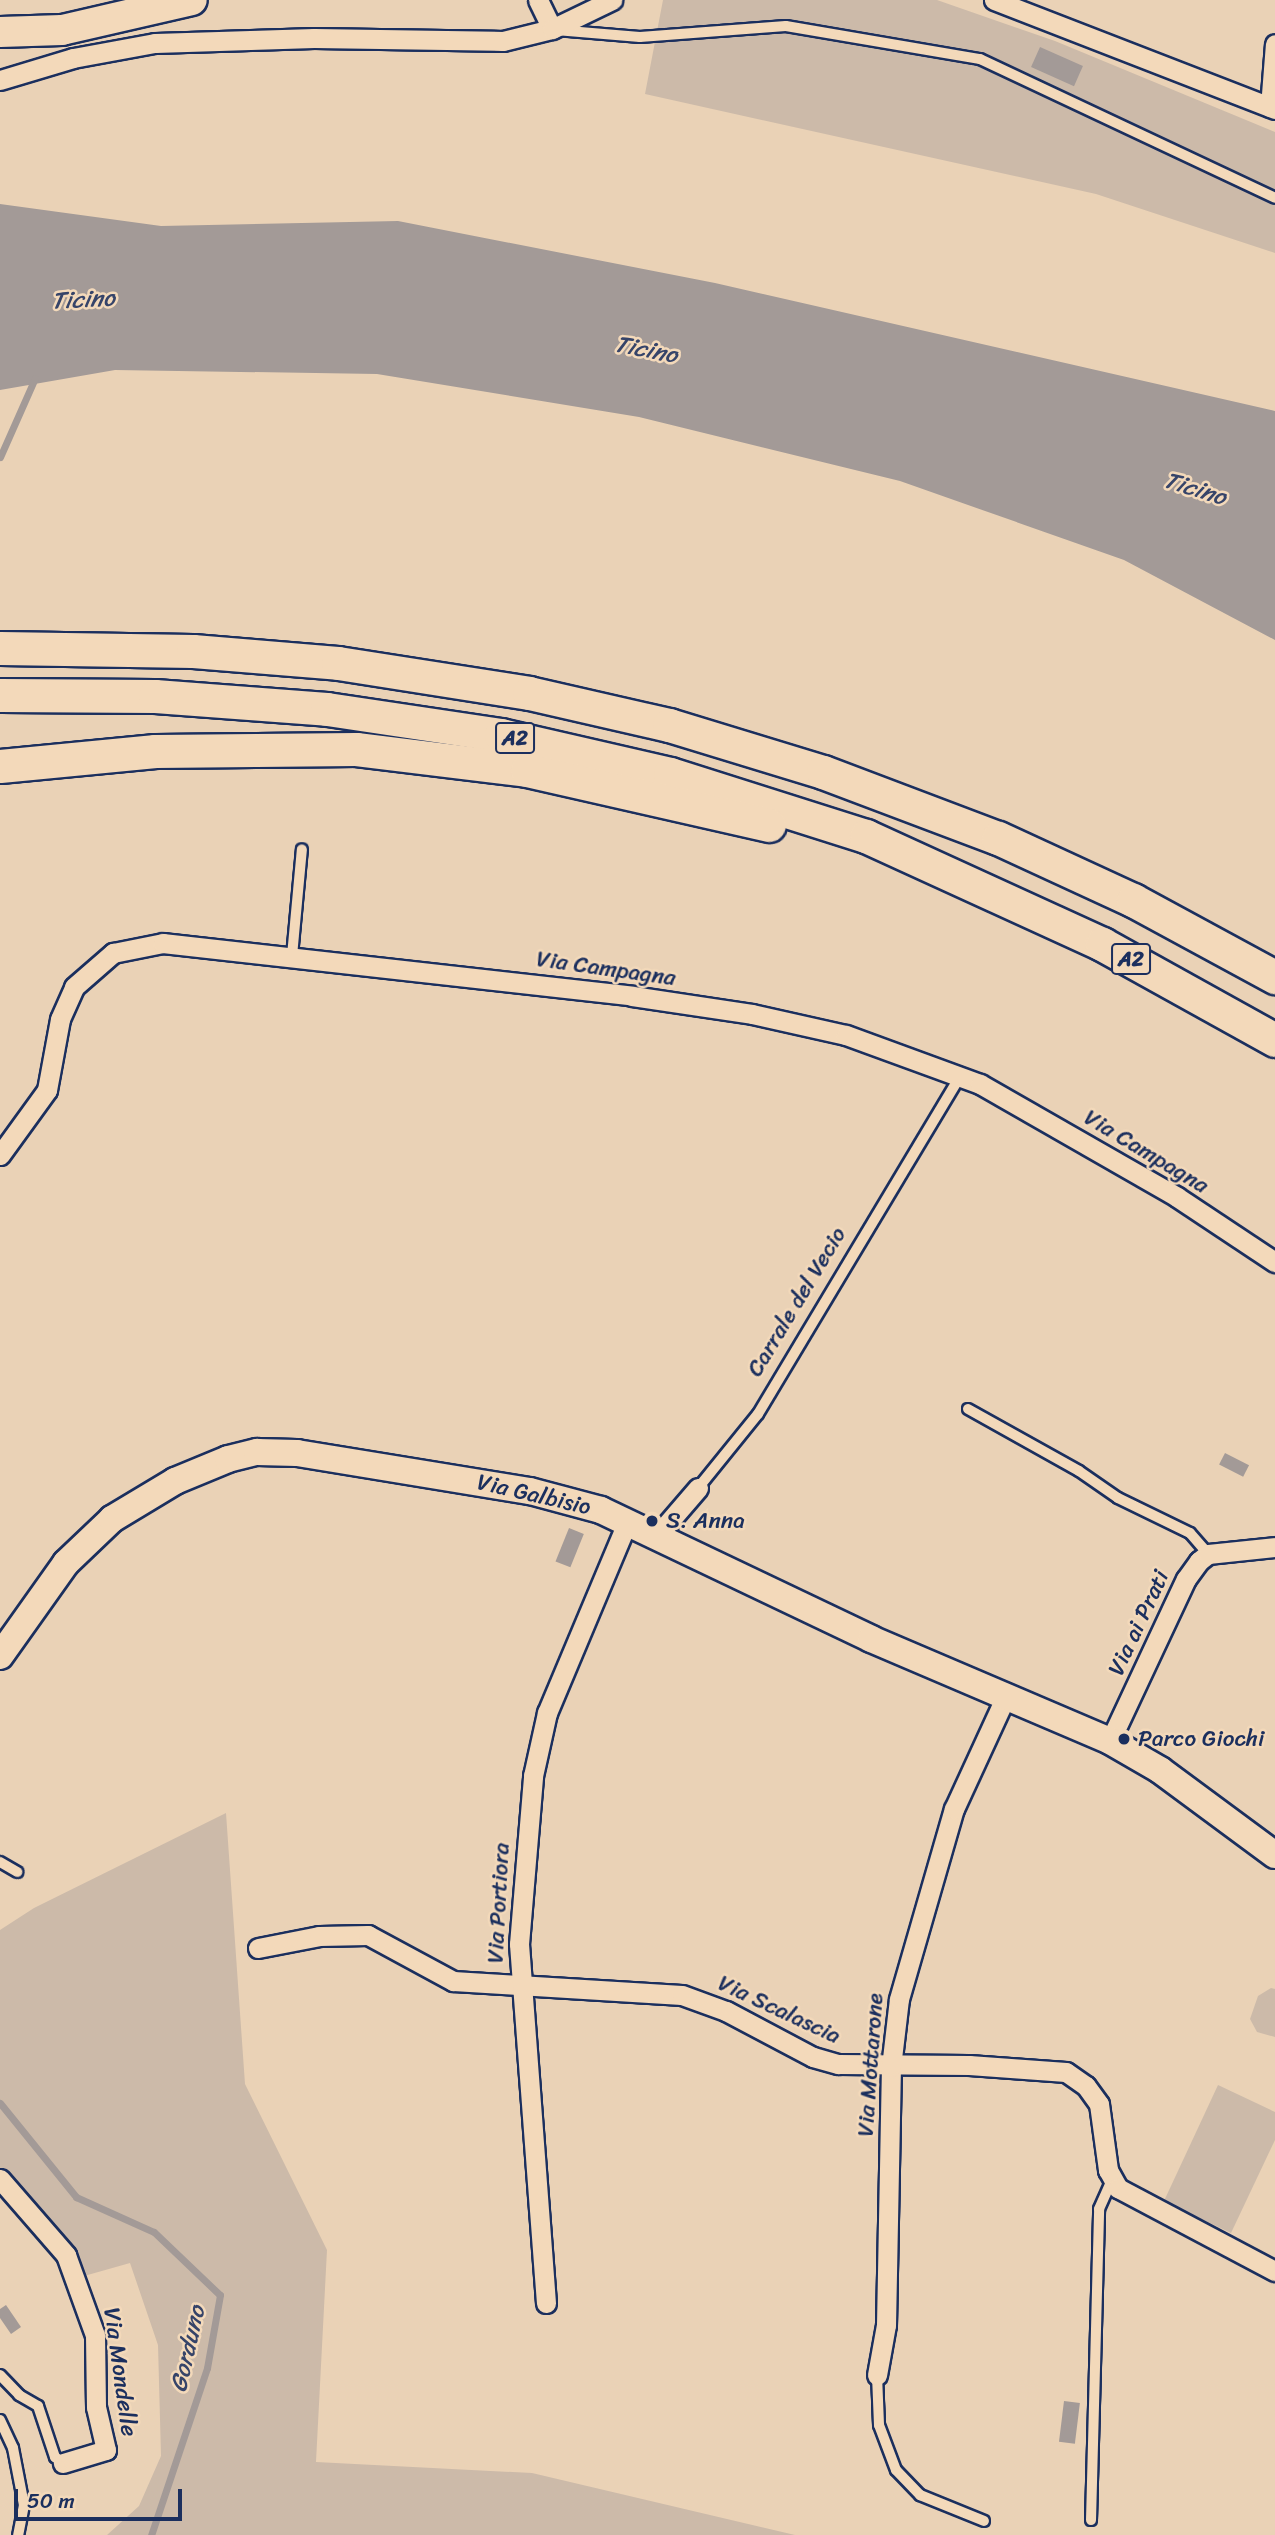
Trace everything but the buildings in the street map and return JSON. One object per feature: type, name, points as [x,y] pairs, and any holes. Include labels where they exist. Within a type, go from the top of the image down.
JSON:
[{"type":"highway","name":"A2","points":[[12,648],[193,650],[338,663],[517,691],[669,726],[823,772],[998,838],[1133,900],[1275,977]]},
{"type":"highway","name":"A2","points":[[13,695],[269,703],[386,717],[535,742],[670,774],[792,810],[866,836],[1102,944],[1275,1040]]},
{"type":"highway","name":"A2","points":[[13,764],[252,747],[356,749],[466,760],[665,799],[982,889]]},
{"type":"main road","points":[[0,32],[62,30],[192,0]]},
{"type":"main road","points":[[0,53],[25,48],[62,30]]},
{"type":"street","points":[[538,0],[552,29]]},
{"type":"street","points":[[0,80],[114,49],[169,42],[314,38],[480,42],[552,29],[612,0]]},
{"type":"street","points":[[995,0],[1273,108],[1275,44]]},
{"type":"street","name":"Via Campagna","points":[[0,1155],[47,1090],[66,1001],[99,961],[145,944],[292,956],[752,1014],[846,1035],[961,1076],[1177,1197],[1275,1262]]},
{"type":"street","name":"Via Galbisio","points":[[0,1656],[66,1563],[112,1519],[175,1481],[257,1452],[297,1453],[530,1491],[590,1506],[871,1639],[1007,1694],[1110,1741],[1160,1770],[1275,1855]]},
{"type":"street","name":"Carrale del Vecio","points":[[655,1538],[698,1488]]},
{"type":"street","name":"Via Portiora","points":[[545,2302],[521,1985],[520,1928],[533,1776],[547,1713],[627,1523]]},
{"type":"street","points":[[1208,1554],[1275,1548]]},
{"type":"street","name":"Via ai Prati","points":[[1110,1741],[1186,1579],[1208,1554]]},
{"type":"street","name":"Via Mottarone","points":[[877,2375],[887,2325],[891,2067],[905,1970],[954,1809],[1007,1694]]},
{"type":"street","name":"Via Scalascia","points":[[258,1948],[318,1936],[368,1935],[453,1981],[682,1995],[726,2011],[813,2057],[838,2064],[891,2067],[1036,2067],[1077,2078],[1099,2104],[1112,2180]]},
{"type":"street","name":"Via Mondelle","points":[[0,2179],[66,2255],[95,2335],[96,2407],[106,2450],[63,2463]]},
{"type":"street","points":[[1112,2180],[1139,2202],[1275,2272]]},
{"type":"lane","points":[[552,29],[640,37],[786,26],[980,59],[1275,198]]},
{"type":"lane","points":[[292,956],[302,849]]},
{"type":"lane","name":"Carrale del Vecio","points":[[698,1488],[758,1414],[961,1076]]},
{"type":"lane","points":[[968,1409],[1079,1471],[1118,1498],[1190,1534],[1208,1554]]},
{"type":"lane","points":[[0,1862],[17,1872]]},
{"type":"lane","points":[[1091,2520],[1099,2209],[1112,2180]]},
{"type":"lane","name":"Via Mondelle","points":[[0,2375],[19,2395],[38,2406],[55,2458],[63,2463]]},
{"type":"lane","points":[[877,2375],[879,2425],[895,2470],[920,2496],[984,2521]]},
{"type":"lane","points":[[0,2420],[13,2448],[23,2519],[18,2535]]},
{"type":"shaded area","points":[[663,0],[937,0],[1055,41],[1275,132],[1275,253],[1096,194],[645,94]]},
{"type":"shaded area","points":[[226,1813],[245,2084],[327,2250],[316,2462],[532,2473],[795,2535],[107,2535],[139,2506],[161,2456],[158,2345],[130,2263],[77,2278],[0,2179],[0,1930],[34,1908]]},
{"type":"shaded area","points":[[1271,1988],[1275,1989],[1275,2037],[1257,2032],[1250,2019],[1258,1996]]},
{"type":"shaded area","points":[[1218,2085],[1275,2112],[1275,2140],[1231,2233],[1164,2201]]},
{"type":"water","points":[[1040,47],[1083,66],[1074,86],[1031,67]]},
{"type":"water","name":"Ticino","points":[[0,204],[161,226],[398,221],[715,283],[1275,411],[1275,640],[1124,560],[900,481],[639,417],[377,374],[115,370],[0,390]]},
{"type":"water","points":[[1225,1453],[1249,1465],[1243,1477],[1219,1465]]},
{"type":"water","points":[[569,1528],[584,1534],[570,1567],[556,1561]]},
{"type":"water","points":[[6,2305],[21,2327],[11,2334],[0,2318],[0,2309]]},
{"type":"water","points":[[1064,2401],[1080,2403],[1075,2444],[1059,2442]]},
{"type":"waterway","name":"Gorduno","points":[[0,457],[35,378]]},
{"type":"waterway","name":"Gorduno","points":[[0,2103],[76,2197],[154,2232],[220,2295],[207,2368],[151,2535]]},
{"type":"place","name":"S. Anna","points":[[652,1521]]},
{"type":"place","name":"Parco Giochi","points":[[1124,1739]]}]
